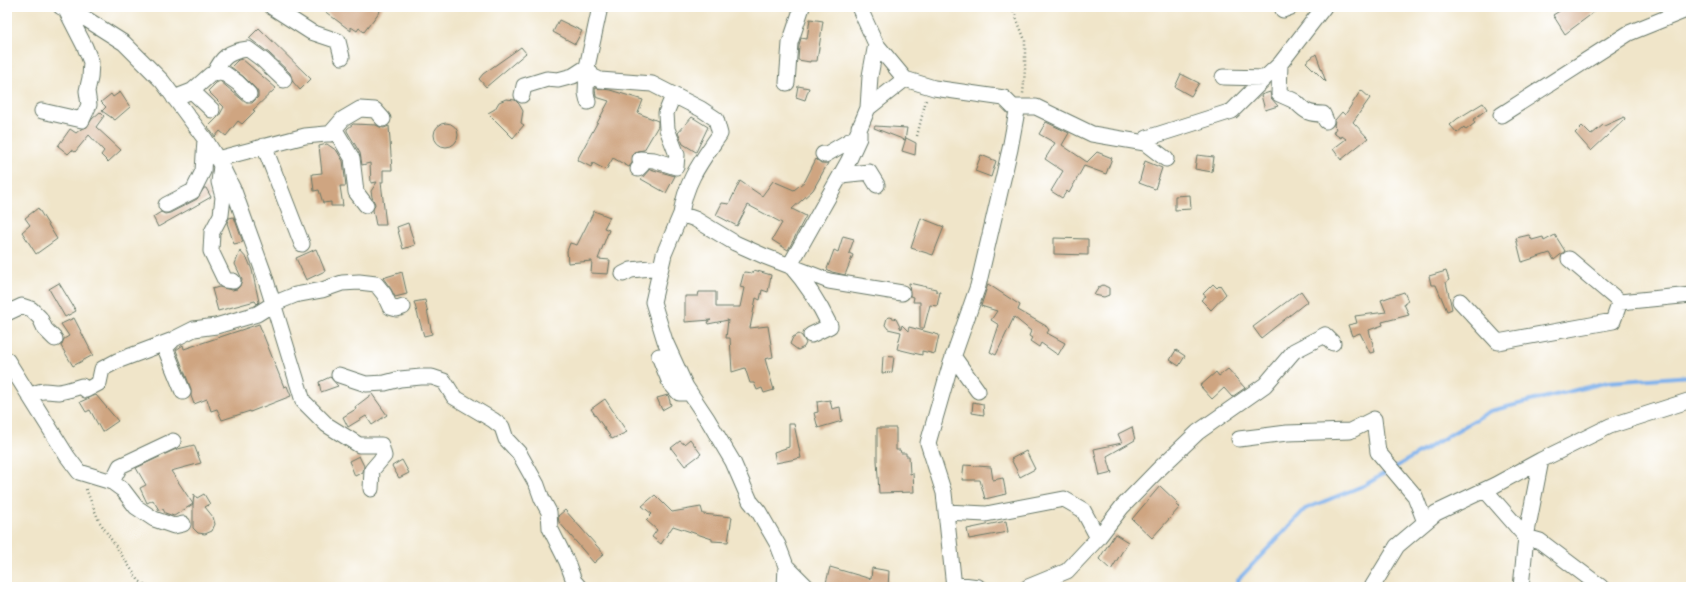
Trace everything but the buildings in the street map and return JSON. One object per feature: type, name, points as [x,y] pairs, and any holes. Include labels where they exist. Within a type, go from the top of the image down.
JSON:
[{"type":"street","points":[[272,7],[311,32],[338,41],[342,56]]},
{"type":"street","points":[[588,102],[586,93],[587,67],[600,7]]},
{"type":"street","points":[[787,83],[790,43],[802,7]]},
{"type":"street","points":[[860,7],[876,44],[905,79],[934,88],[1004,98],[1017,112],[1010,149],[978,286],[953,356],[928,443],[944,494],[954,586],[978,587]]},
{"type":"street","points":[[1147,138],[1232,111],[1280,64],[1324,7]]},
{"type":"street","points":[[63,8],[84,11],[124,43],[162,81],[205,139],[234,191],[264,274],[303,401],[327,424],[359,445],[381,445],[384,456],[372,470],[371,488]]},
{"type":"street","points":[[42,111],[82,120],[89,105],[87,91],[91,62],[85,47],[63,8]]},
{"type":"street","points":[[1502,116],[1629,33],[1691,8]]},
{"type":"street","points":[[823,154],[825,155],[856,137],[868,108],[870,76],[876,44]]},
{"type":"street","points":[[214,74],[219,62],[227,55],[237,50],[248,49],[263,60],[284,80]]},
{"type":"street","points":[[1280,64],[1279,94],[1296,102],[1302,110],[1313,114],[1323,114],[1326,121]]},
{"type":"street","points":[[522,95],[524,86],[547,79],[558,80],[573,76],[587,67]]},
{"type":"street","points":[[587,67],[592,76],[600,80],[652,84],[701,109],[716,119],[720,134],[694,172],[684,198],[681,214],[664,254],[653,302],[665,341],[690,393],[733,462],[750,501],[759,512],[778,544],[786,566],[785,587]]},
{"type":"street","points":[[174,98],[192,91],[210,75],[221,71],[238,83],[249,94]]},
{"type":"street","points":[[1223,77],[1265,78]]},
{"type":"street","points":[[868,108],[905,79]]},
{"type":"street","points":[[192,91],[212,110]]},
{"type":"street","points":[[638,169],[642,165],[640,159],[654,160],[676,167],[677,155],[667,129],[666,113],[673,96]]},
{"type":"street","points":[[1015,107],[1036,108],[1092,134],[1145,143],[1166,159]]},
{"type":"street","points":[[330,134],[343,119],[360,109],[375,110],[383,118]]},
{"type":"street","points":[[790,265],[806,234],[841,175],[859,138],[859,127]]},
{"type":"street","points":[[219,162],[264,146],[305,136],[337,133],[352,158],[356,192],[366,205]]},
{"type":"street","points":[[166,205],[193,191],[204,171],[205,139]]},
{"type":"street","points":[[264,146],[302,244]]},
{"type":"street","points":[[219,162],[219,182],[223,198],[220,215],[212,232],[211,251],[225,280],[233,281]]},
{"type":"street","points":[[841,175],[869,172],[876,186]]},
{"type":"street","points":[[681,214],[695,219],[735,243],[829,281],[902,293]]},
{"type":"street","points":[[1569,259],[1620,302],[1691,294]]},
{"type":"street","points":[[790,265],[808,285],[820,304],[830,326],[811,335]]},
{"type":"street","points":[[623,274],[631,270],[660,267]]},
{"type":"street","points":[[31,396],[39,391],[60,392],[82,386],[86,390],[99,383],[102,369],[117,361],[174,339],[194,329],[216,326],[257,314],[273,304],[295,296],[322,290],[342,283],[359,282],[376,284],[384,294],[390,307],[397,309],[403,307]]},
{"type":"street","points":[[1460,301],[1498,342],[1613,321],[1620,302]]},
{"type":"street","points":[[7,313],[22,306],[31,309],[40,318],[46,329],[55,340]]},
{"type":"street","points":[[1028,587],[1068,571],[1098,538],[1122,507],[1159,469],[1198,432],[1265,385],[1294,351],[1325,335],[1333,343]]},
{"type":"street","points":[[174,339],[165,348],[184,392]]},
{"type":"street","points":[[659,356],[670,382],[679,393],[690,393]]},
{"type":"street","points":[[953,356],[978,391]]},
{"type":"street","points":[[7,360],[31,396],[67,456],[80,472],[112,482],[123,490],[136,507],[154,519],[174,526],[183,524]]},
{"type":"street","points":[[339,376],[366,384],[385,383],[400,379],[432,377],[444,381],[454,397],[502,427],[506,440],[518,453],[537,485],[549,512],[550,528],[567,562],[574,581],[580,587]]},
{"type":"street","points":[[1372,587],[1396,546],[1436,513],[1485,490],[1610,426],[1691,400]]},
{"type":"street","points":[[1239,439],[1287,433],[1350,431],[1374,419],[1378,452],[1415,496],[1425,522]]},
{"type":"street","points":[[112,482],[120,466],[173,441]]},
{"type":"street","points":[[1521,587],[1526,537],[1541,460]]},
{"type":"street","points":[[1485,490],[1526,537],[1540,541],[1602,587]]},
{"type":"street","points":[[946,512],[986,514],[1064,499],[1083,510],[1098,538]]},
{"type":"street","points":[[786,566],[807,587]]},
{"type":"path","points":[[1012,7],[1025,40],[1025,70],[1022,98],[1015,107]]},
{"type":"path","points":[[917,136],[924,103],[934,88]]},
{"type":"path","points":[[80,472],[99,521],[140,581],[149,587]]},
{"type":"waterway","points":[[1239,587],[1238,580],[1305,509],[1365,485],[1490,411],[1608,382],[1691,376]]}]
